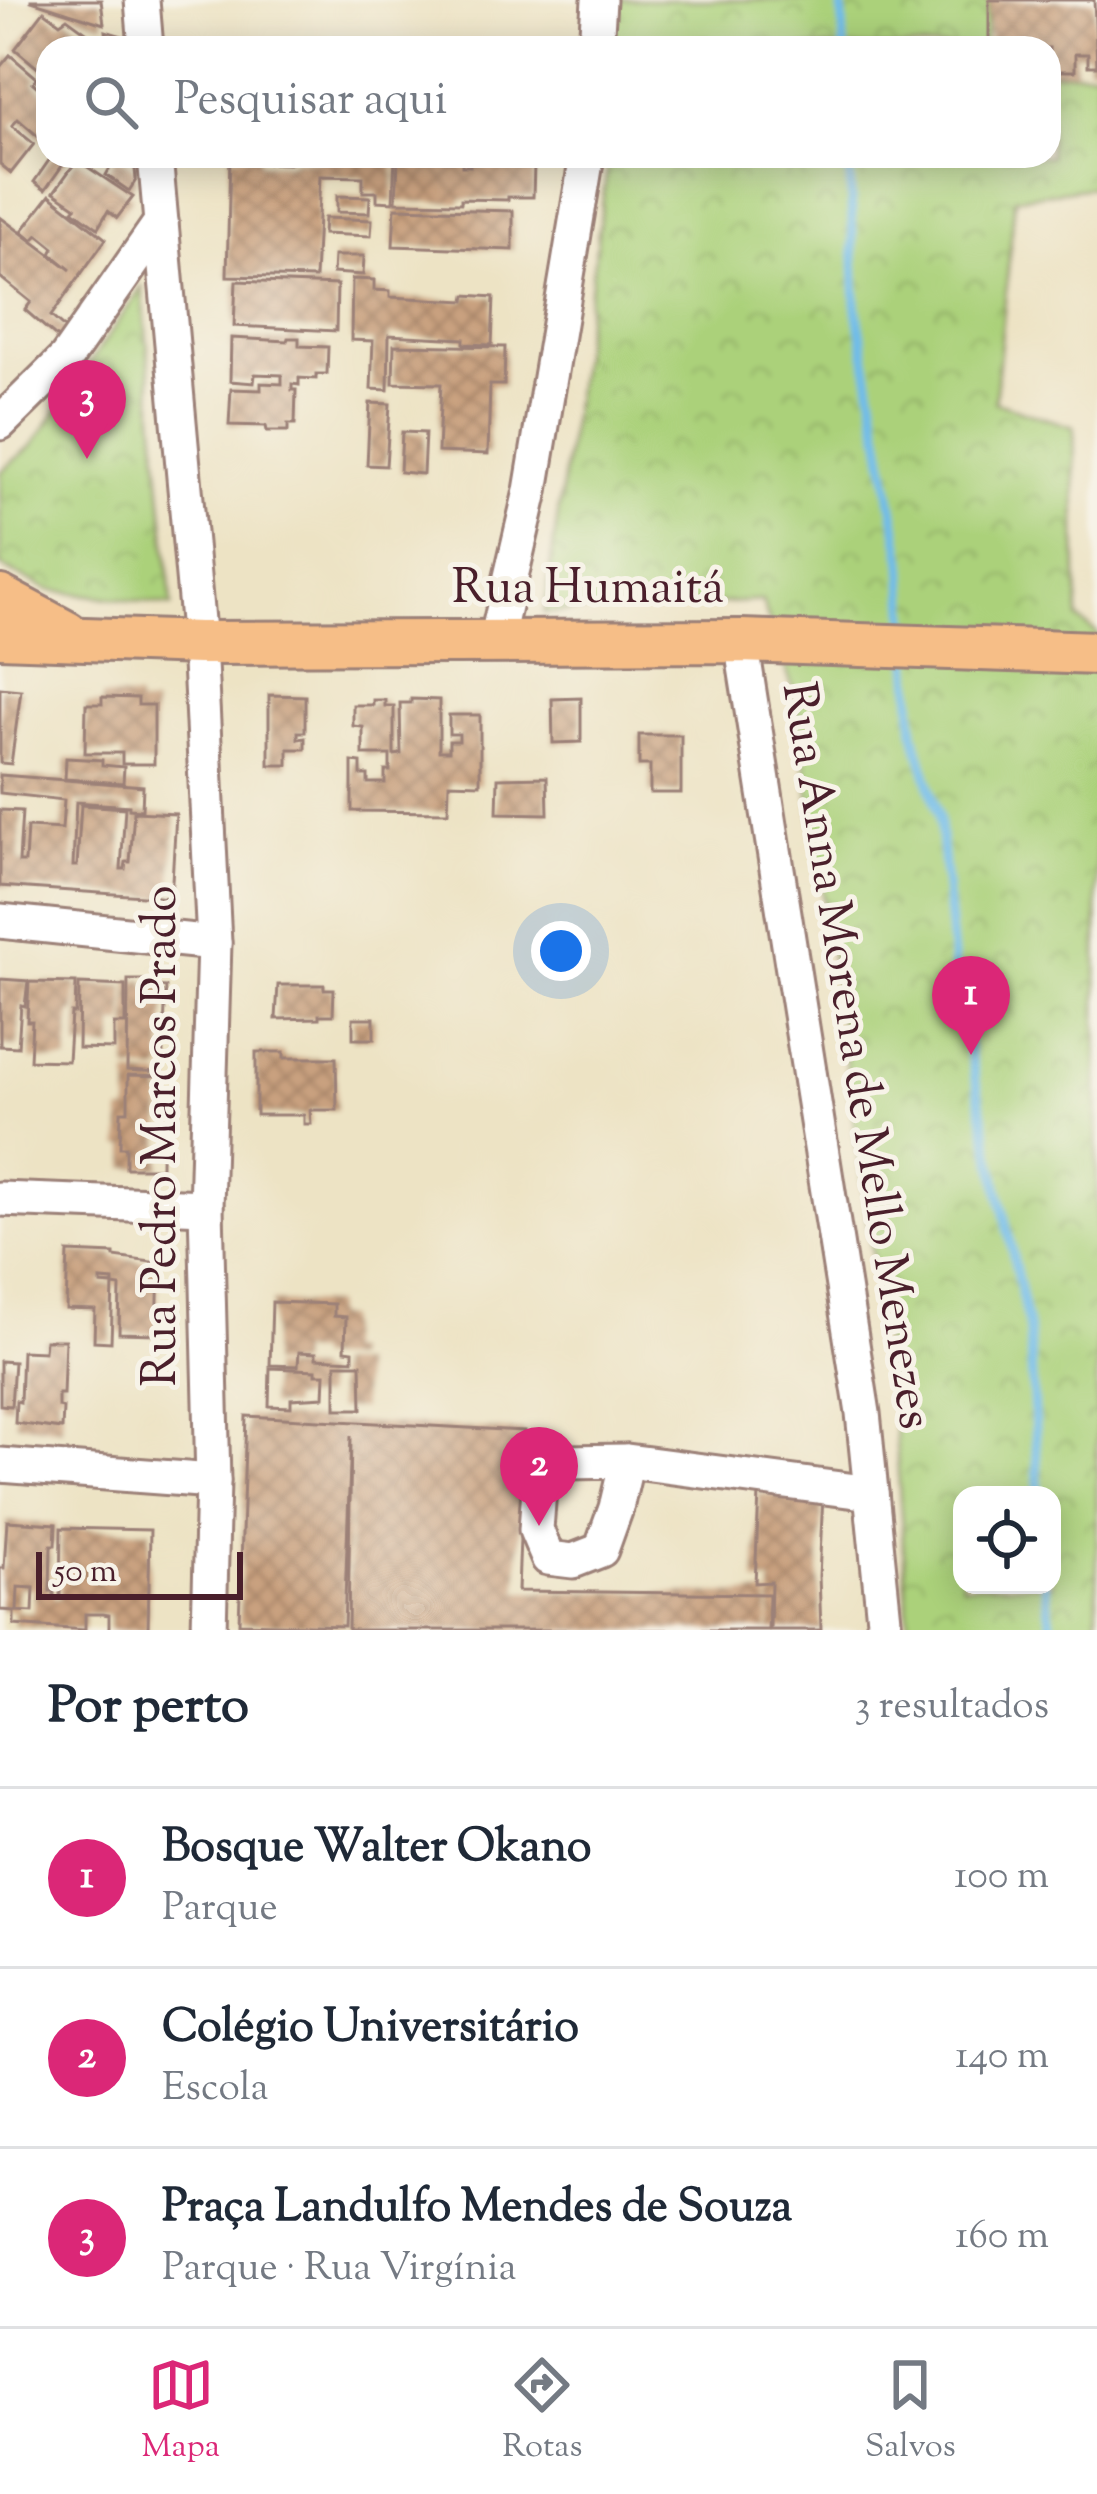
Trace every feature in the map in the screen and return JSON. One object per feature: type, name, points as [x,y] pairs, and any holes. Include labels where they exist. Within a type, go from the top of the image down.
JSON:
[{"type":"main road","name":"Rua Humaitá","points":[[0,597],[79,639]]},
{"type":"main road","name":"Rua Humaitá","points":[[0,636],[200,643],[741,641],[1097,652]]},
{"type":"street","points":[[142,0],[145,36]]},
{"type":"street","points":[[597,36],[599,0]]},
{"type":"street","name":"Rua Pedro Marcos Prado","points":[[156,168],[200,643],[214,943],[206,1207],[213,1481],[208,1630]]},
{"type":"street","points":[[496,640],[531,491],[585,168]]},
{"type":"street","points":[[0,423],[66,358],[161,222]]},
{"type":"street","name":"Rua Anna Morena de Mello Menezes","points":[[741,641],[863,1413],[885,1630]]},
{"type":"street","points":[[0,921],[214,943]]},
{"type":"street","points":[[0,1199],[206,1207]]},
{"type":"street","points":[[627,1461],[871,1493]]},
{"type":"street","points":[[0,1465],[213,1481]]},
{"type":"green space","points":[[608,0],[990,0],[986,36],[609,36]]},
{"type":"green space","points":[[1097,71],[1097,186],[1015,198],[995,402],[1074,427],[1078,619],[1097,633],[1097,1630],[909,1630],[894,1414],[796,697],[762,601],[544,613],[607,168],[1061,168],[1061,72]]},
{"type":"green space","points":[[142,287],[172,606],[49,590],[0,566],[0,472],[33,445]]},
{"type":"building","points":[[101,0],[104,24],[31,1]]},
{"type":"building","points":[[989,0],[1094,0],[1097,66],[1088,66],[1088,54],[1075,54],[1075,71],[1061,71],[1061,36],[989,36]]},
{"type":"building","points":[[44,11],[60,23],[67,18],[92,36],[36,36],[36,66],[15,49]]},
{"type":"building","points":[[10,55],[36,77],[36,135],[18,119],[12,126],[34,144],[11,173],[0,164],[0,67]]},
{"type":"building","points":[[44,168],[61,168],[45,190],[34,182]]},
{"type":"building","points":[[71,168],[89,168],[133,197],[117,218],[108,211],[98,228],[54,192]]},
{"type":"building","points":[[110,168],[134,168],[136,180],[129,191],[106,175]]},
{"type":"building","points":[[230,168],[394,168],[393,202],[377,201],[377,192],[363,192],[363,177],[320,176],[315,278],[227,276]]},
{"type":"building","points":[[398,168],[534,168],[533,197],[396,202]]},
{"type":"building","points":[[50,195],[106,239],[51,316],[71,334],[62,342],[25,310],[31,302],[0,277],[0,217],[71,270],[38,235],[33,240],[22,231]]},
{"type":"building","points":[[337,196],[370,197],[369,213],[337,212]]},
{"type":"building","points":[[395,208],[513,211],[513,250],[393,246]]},
{"type":"building","points":[[324,218],[372,220],[371,236],[323,234]]},
{"type":"building","points":[[334,256],[364,256],[363,275],[333,273]]},
{"type":"building","points":[[352,279],[374,280],[374,290],[390,291],[390,297],[465,301],[466,295],[494,297],[492,345],[389,335],[388,390],[371,389],[373,341],[351,340]]},
{"type":"building","points":[[236,281],[337,285],[336,331],[234,326]]},
{"type":"building","points":[[231,338],[299,338],[299,346],[328,347],[327,374],[299,378],[299,385],[292,384],[295,424],[288,424],[288,431],[229,425],[231,389],[261,390],[261,383],[282,384],[282,375],[255,374],[254,383],[230,381]]},
{"type":"building","points":[[394,345],[505,347],[504,385],[490,385],[488,454],[438,452],[441,384],[393,383]]},
{"type":"building","points":[[370,403],[390,404],[386,466],[367,465]]},
{"type":"building","points":[[402,432],[425,433],[423,474],[400,472]]},
{"type":"building","points":[[0,688],[21,690],[11,764],[0,763]]},
{"type":"building","points":[[269,695],[305,696],[305,732],[298,732],[298,739],[305,738],[305,749],[288,749],[288,765],[269,765]]},
{"type":"building","points":[[102,697],[138,698],[138,705],[154,705],[154,764],[122,764],[122,753],[85,753],[86,704],[102,704]]},
{"type":"building","points":[[581,698],[581,742],[553,743],[552,699]]},
{"type":"building","points":[[411,699],[439,700],[439,751],[449,751],[449,741],[459,741],[459,734],[449,734],[449,715],[480,715],[480,784],[449,783],[448,812],[352,811],[352,762],[361,763],[361,775],[368,775],[368,783],[385,783],[385,771],[390,771],[390,755],[363,755],[363,727],[353,726],[353,705],[385,700],[385,706],[394,706],[394,755],[401,754],[400,703],[411,703]]},
{"type":"building","points":[[639,735],[681,735],[681,793],[650,793],[650,765],[639,765]]},
{"type":"building","points":[[66,758],[124,767],[123,783],[65,779]]},
{"type":"building","points":[[0,775],[143,786],[142,810],[76,802],[73,866],[77,866],[81,805],[125,808],[121,869],[130,862],[134,812],[176,814],[171,898],[0,886],[0,810],[22,811],[19,862],[25,862],[27,827],[62,829],[64,800],[0,793]]},
{"type":"building","points":[[547,777],[548,814],[497,813],[498,778]]},
{"type":"building","points":[[0,979],[28,981],[18,1047],[0,1046]]},
{"type":"building","points":[[128,980],[166,987],[162,1072],[127,1070]]},
{"type":"building","points":[[29,982],[76,983],[68,1061],[30,1060]]},
{"type":"building","points":[[79,984],[125,986],[125,1024],[114,1024],[114,1049],[78,1048]]},
{"type":"building","points":[[278,985],[334,989],[333,1015],[276,1019]]},
{"type":"building","points":[[353,1018],[374,1018],[374,1039],[353,1039]]},
{"type":"building","points":[[256,1052],[284,1052],[284,1058],[336,1058],[337,1110],[310,1110],[311,1124],[304,1124],[304,1115],[256,1115]]},
{"type":"building","points":[[128,1075],[162,1076],[161,1168],[126,1168],[126,1147],[120,1147],[121,1111],[128,1111]]},
{"type":"building","points":[[68,1252],[159,1263],[157,1334],[119,1333],[120,1287],[113,1285],[111,1342],[94,1341],[95,1310],[66,1309]]},
{"type":"building","points":[[272,1302],[334,1304],[334,1316],[346,1317],[345,1350],[353,1351],[353,1360],[299,1352],[298,1366],[270,1365]]},
{"type":"building","points":[[45,1340],[65,1340],[63,1394],[58,1394],[62,1429],[15,1423],[22,1351],[44,1352]]},
{"type":"building","points":[[0,1361],[14,1362],[11,1406],[0,1405]]},
{"type":"building","points":[[336,1364],[361,1364],[362,1409],[336,1409]]},
{"type":"building","points":[[270,1368],[325,1374],[324,1397],[291,1399],[291,1407],[269,1406]]},
{"type":"building","points":[[246,1416],[524,1431],[518,1591],[769,1594],[768,1630],[348,1630],[351,1436],[344,1626],[239,1623]]},
{"type":"building","points":[[759,1494],[823,1495],[821,1630],[770,1630],[771,1582],[755,1583]]},
{"type":"building","points":[[7,1521],[56,1524],[55,1545],[51,1545],[54,1598],[60,1598],[61,1528],[150,1530],[148,1630],[109,1630],[109,1615],[103,1614],[85,1614],[85,1630],[14,1625],[14,1611],[33,1612],[34,1588],[18,1587],[17,1611],[0,1610]]},
{"type":"waterway","points":[[842,0],[844,36]]},
{"type":"waterway","points":[[850,168],[856,304],[903,562],[908,638]]},
{"type":"waterway","points":[[909,658],[914,733],[939,816],[956,988],[1029,1331],[1038,1486]]},
{"type":"waterway","points":[[1046,1594],[1052,1630]]},
{"type":"place","name":"Praça Landulfo Mendes de Souza","points":[[87,459]]},
{"type":"place","name":"Bosque Walter Okano","points":[[971,1055]]},
{"type":"place","name":"Colégio Universitário","points":[[539,1526]]}]
